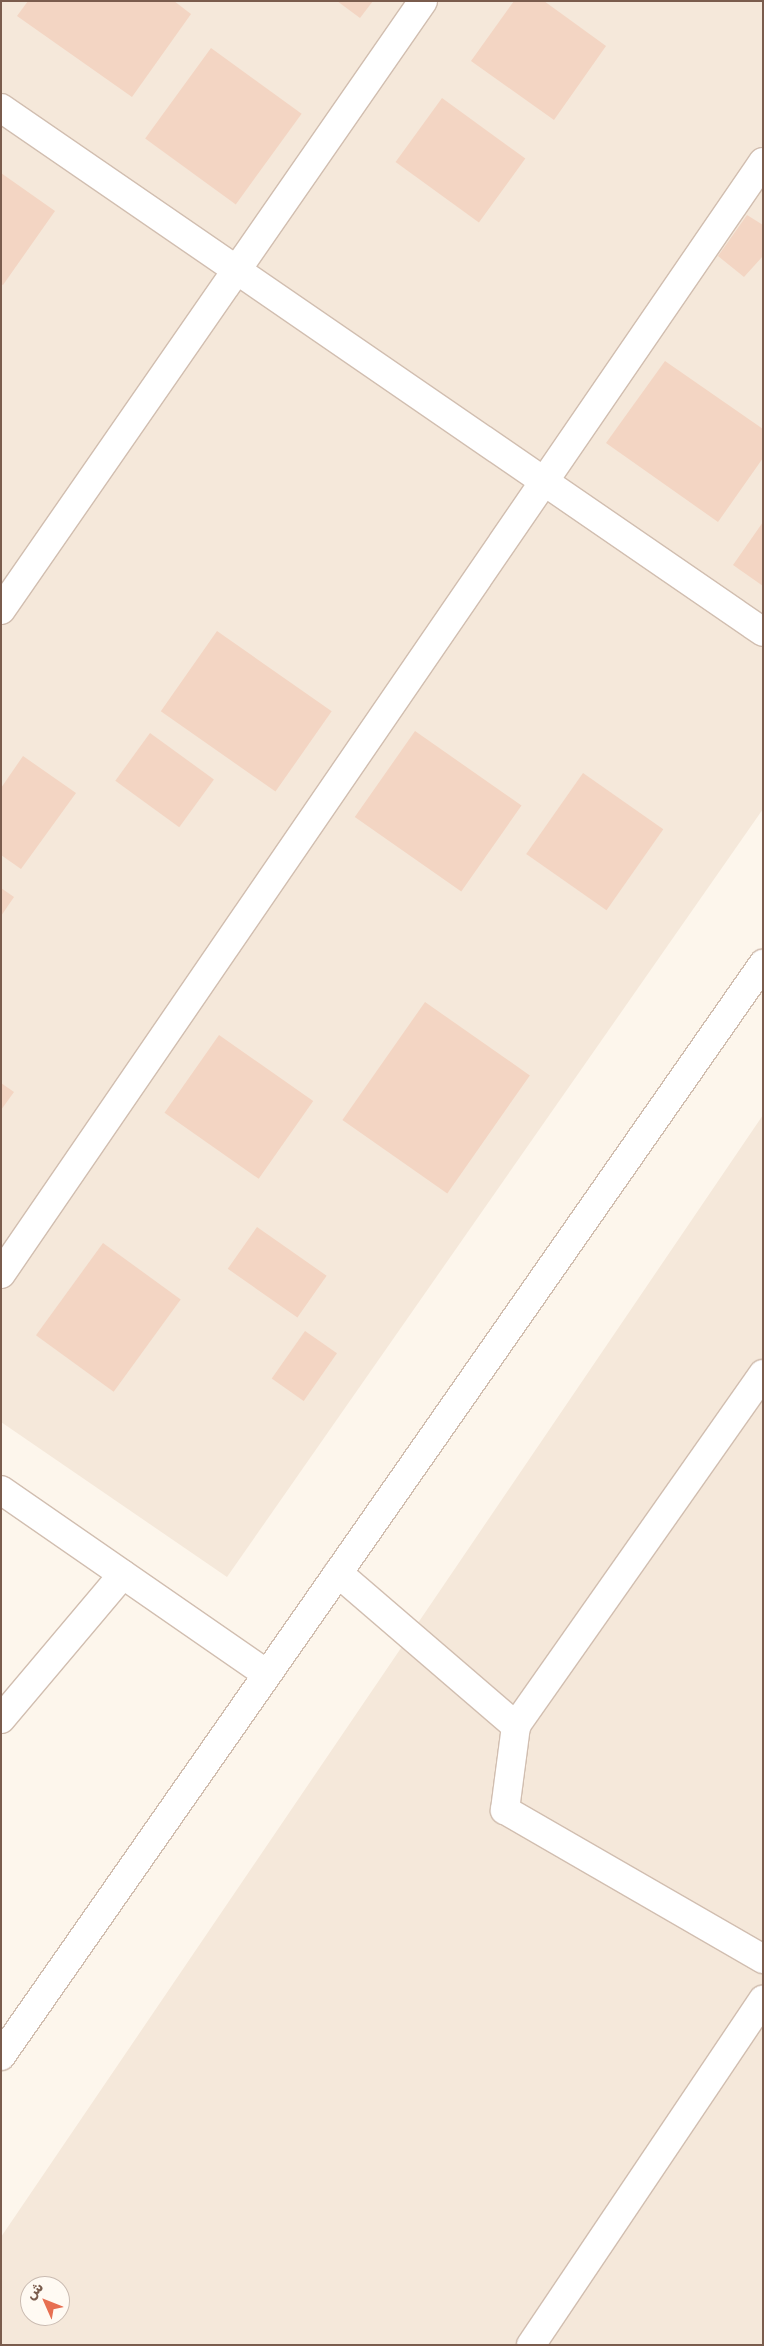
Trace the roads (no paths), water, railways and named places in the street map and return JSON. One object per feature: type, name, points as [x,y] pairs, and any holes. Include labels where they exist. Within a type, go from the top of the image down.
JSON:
[{"type":"street","points":[[1,610],[423,1]]},
{"type":"street","points":[[1,108],[763,632]]},
{"type":"street","points":[[1,1274],[763,162]]},
{"type":"street","points":[[1,2056],[763,964]]},
{"type":"street","points":[[763,1374],[516,1726],[505,1810],[763,1958]]},
{"type":"street","points":[[1,1490],[267,1674]]},
{"type":"street","points":[[338,1573],[516,1726]]},
{"type":"street","points":[[1,1719],[123,1574]]},
{"type":"street","points":[[531,2345],[763,2000]]}]
